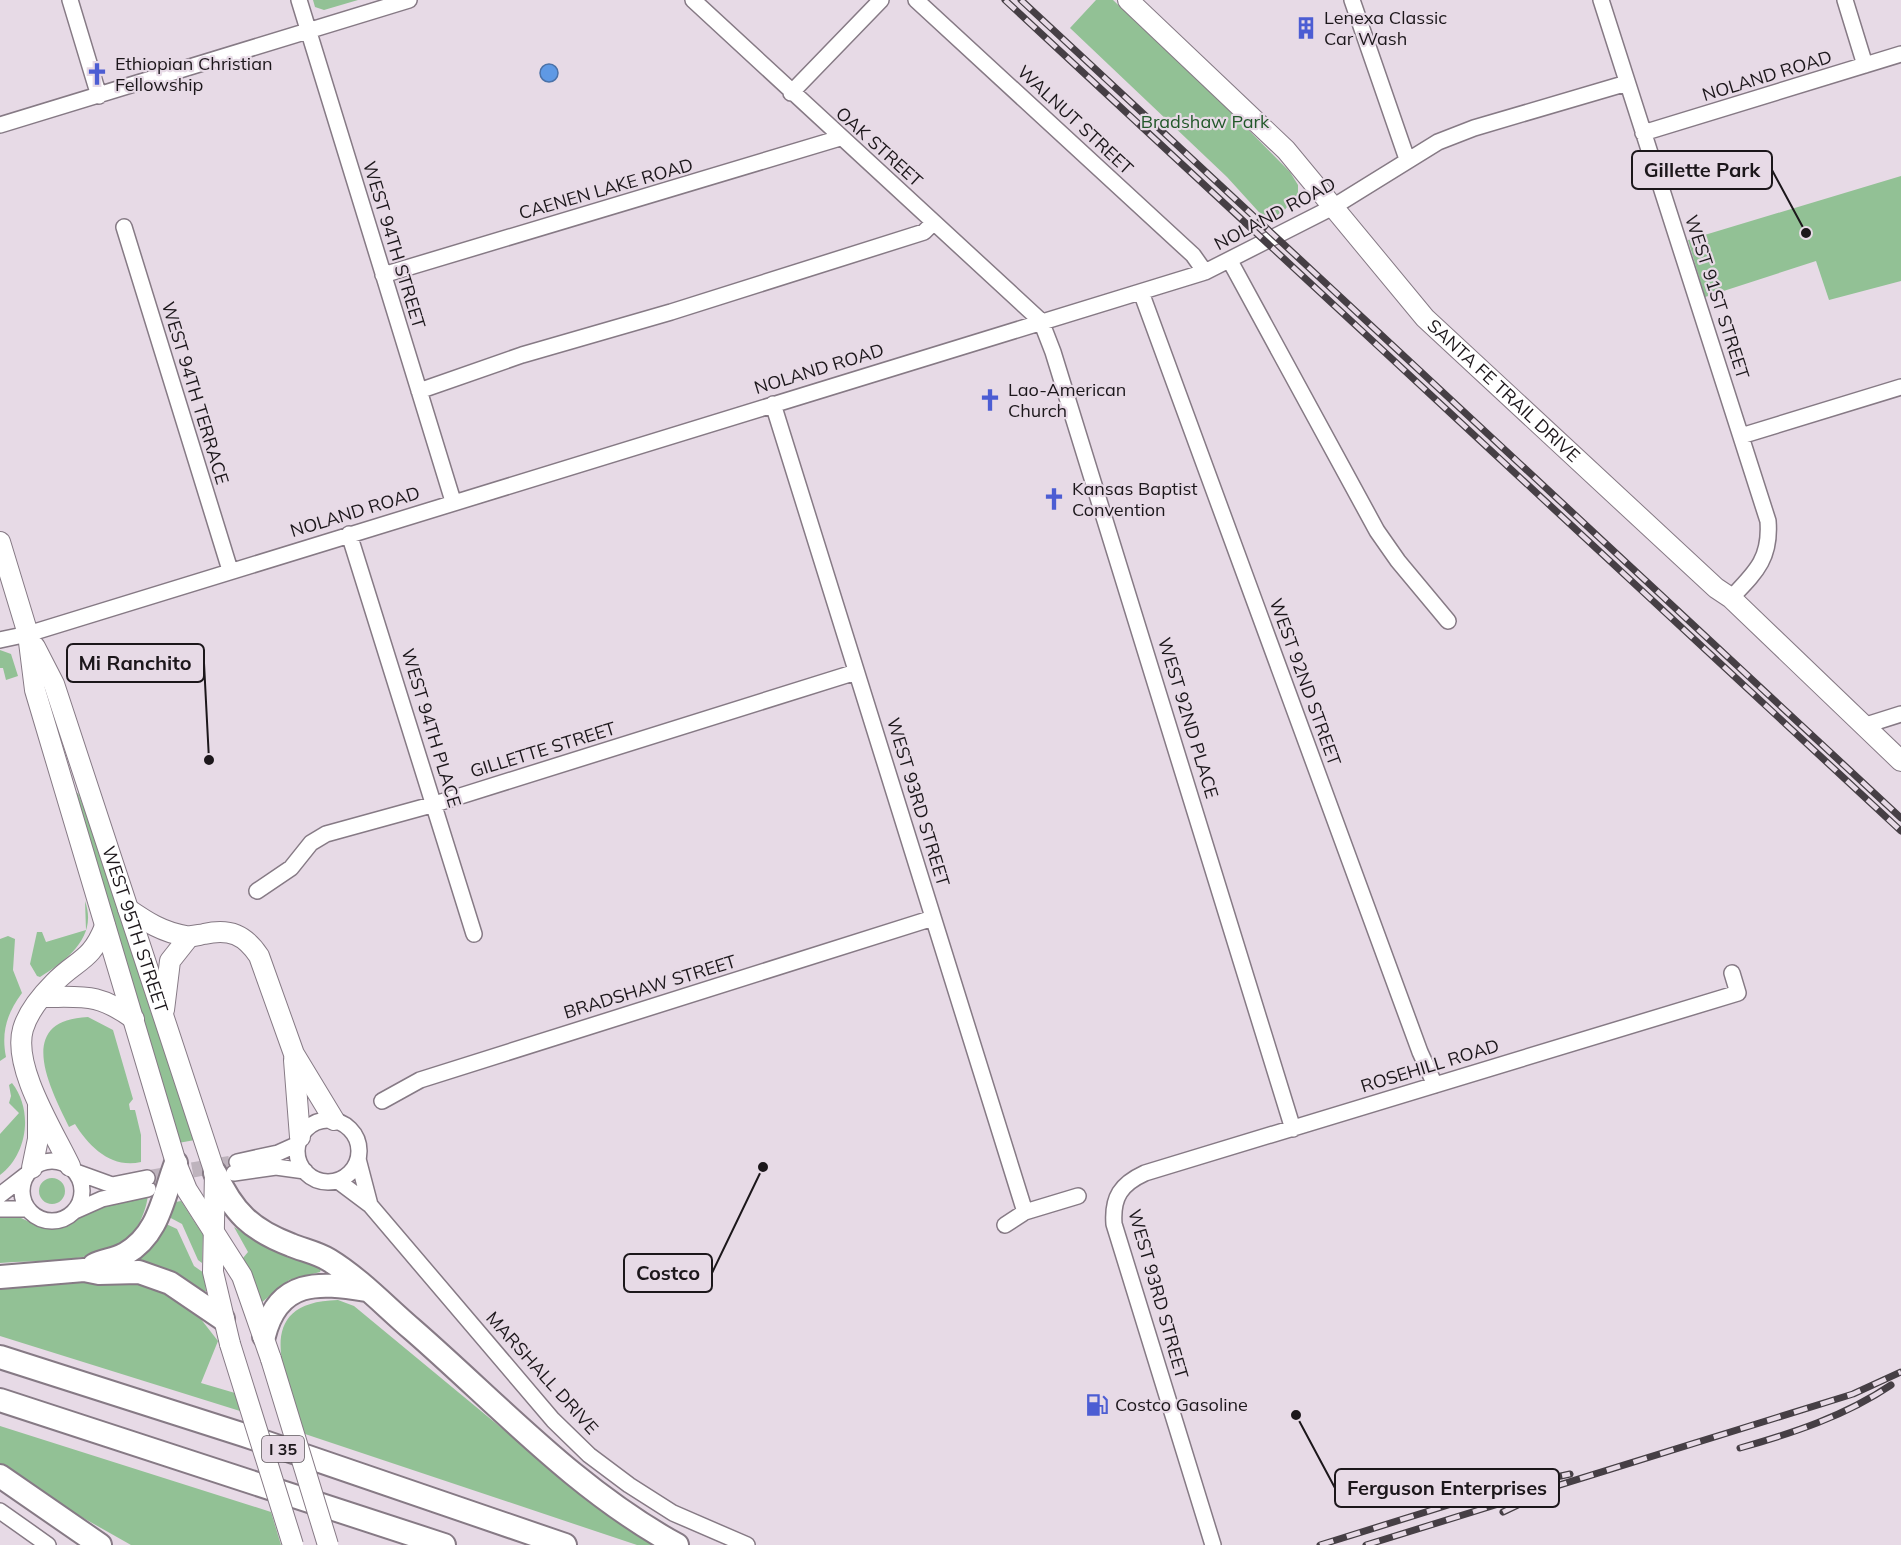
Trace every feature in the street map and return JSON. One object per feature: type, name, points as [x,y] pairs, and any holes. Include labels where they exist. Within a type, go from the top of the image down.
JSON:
[{"type":"highway","points":[[0,1277],[84,1270],[123,1256],[145,1239],[159,1217],[176,1163]]},
{"type":"highway","points":[[227,1170],[225,1196],[249,1223],[281,1241],[328,1259],[368,1290],[516,1422],[560,1466],[630,1517],[677,1545]]},
{"type":"highway","points":[[84,1270],[99,1273],[139,1272],[156,1277],[185,1291],[223,1319]]},
{"type":"highway","points":[[264,1336],[267,1322],[277,1307],[286,1297],[300,1290],[326,1283],[368,1290]]},
{"type":"highway","name":"I 35","points":[[0,1357],[266,1443],[565,1545]]},
{"type":"highway","name":"I 35","points":[[0,1400],[444,1545]]},
{"type":"highway","points":[[0,1476],[100,1545]]},
{"type":"main road","name":"SANTA FE TRAIL DRIVE","points":[[1128,0],[1286,150],[1425,318],[1716,588],[1731,598],[1901,761]]},
{"type":"main road","name":"WEST 95TH STREET","points":[[0,542],[28,634],[35,690],[176,1163],[187,1190],[242,1276],[264,1336],[328,1545]]},
{"type":"main road","name":"WEST 95TH STREET","points":[[28,634],[54,684],[164,1022],[227,1170],[214,1232],[213,1272],[230,1344],[292,1545]]},
{"type":"main road","points":[[128,909],[155,929],[189,937],[219,931],[234,932],[250,942],[259,956],[294,1054],[334,1120]]},
{"type":"main road","points":[[73,1169],[38,1100],[22,1054],[22,1030],[32,1010],[54,983],[85,960],[98,945],[105,926]]},
{"type":"main road","points":[[164,1022],[170,961],[189,937]]},
{"type":"main road","points":[[43,997],[90,997],[108,1002],[134,1019]]},
{"type":"main road","points":[[294,1054],[299,1141]]},
{"type":"main road","points":[[29,1171],[38,1140],[38,1100]]},
{"type":"street","points":[[70,0],[99,96]]},
{"type":"street","name":"WEST 94TH STREET","points":[[299,0],[453,501]]},
{"type":"street","points":[[0,125],[409,0]]},
{"type":"street","name":"OAK STREET","points":[[693,0],[791,93],[1041,321]]},
{"type":"street","points":[[791,93],[881,0]]},
{"type":"street","name":"WALNUT STREET","points":[[916,0],[1193,255],[1205,272]]},
{"type":"street","points":[[1352,0],[1407,159]]},
{"type":"street","name":"WEST 91ST STREET","points":[[1600,0],[1768,521],[1769,537],[1758,569],[1731,598]]},
{"type":"street","points":[[1845,0],[1865,65]]},
{"type":"street","name":"NOLAND ROAD","points":[[1643,133],[1901,54]]},
{"type":"street","name":"NOLAND ROAD","points":[[0,640],[28,634],[453,501],[1205,272],[1333,207],[1407,159],[1438,142],[1474,128],[1627,83]]},
{"type":"street","name":"CAENEN LAKE ROAD","points":[[383,275],[840,138]]},
{"type":"street","points":[[419,390],[522,355],[671,312],[902,240],[924,232],[933,223]]},
{"type":"street","name":"WEST 94TH TERRACE","points":[[124,227],[230,570]]},
{"type":"street","points":[[1230,261],[1377,531],[1398,561],[1448,621]]},
{"type":"street","name":"WEST 92ND STREET","points":[[1141,292],[1416,1041],[1435,1085]]},
{"type":"street","name":"WEST 92ND PLACE","points":[[1041,321],[1053,352],[1186,778],[1293,1129]]},
{"type":"street","points":[[1741,436],[1901,387]]},
{"type":"street","name":"WEST 93RD STREET","points":[[773,404],[1025,1212]]},
{"type":"street","name":"WEST 94TH PLACE","points":[[350,534],[474,934]]},
{"type":"street","name":"GILLETTE STREET","points":[[257,891],[291,868],[311,843],[326,834],[435,804],[856,672]]},
{"type":"street","points":[[1863,726],[1901,714]]},
{"type":"street","name":"BRADSHAW STREET","points":[[382,1101],[420,1080],[933,918]]},
{"type":"street","name":"ROSEHILL ROAD","points":[[1118,1192],[1130,1180],[1146,1173],[1738,993],[1732,973]]},
{"type":"street","points":[[334,1120],[344,1124],[357,1139],[358,1159],[354,1168],[338,1181],[320,1181],[305,1172],[276,1167],[227,1170],[278,1153],[299,1141],[314,1123],[334,1120]]},
{"type":"street","points":[[299,1141],[297,1154],[305,1172]]},
{"type":"street","name":"MARSHALL DRIVE","points":[[358,1159],[370,1205]]},
{"type":"street","points":[[0,1196],[29,1171],[51,1160],[112,1185],[148,1183],[102,1199],[75,1211],[69,1217],[51,1221],[42,1220],[27,1209],[21,1192],[29,1171]]},
{"type":"street","points":[[73,1169],[83,1192],[75,1211]]},
{"type":"street","name":"MARSHALL DRIVE","points":[[338,1181],[370,1205],[553,1420],[589,1455],[629,1485],[673,1513],[747,1545]]},
{"type":"street","name":"WEST 93RD STREET","points":[[1118,1192],[1113,1207],[1114,1224],[1213,1545]]},
{"type":"street","points":[[1005,1225],[1025,1212],[1078,1196]]},
{"type":"street","points":[[0,1209],[27,1209]]},
{"type":"street","points":[[0,1511],[48,1545]]},
{"type":"green space","points":[[313,0],[358,0],[324,10],[315,7]]},
{"type":"green space","name":"Bradshaw Park","points":[[1096,0],[1113,0],[1220,101],[1290,172],[1298,185],[1298,197],[1295,196],[1284,211],[1267,221],[1227,177],[1070,28]]},
{"type":"green space","points":[[1901,176],[1901,281],[1829,300],[1816,261],[1705,297],[1688,240]]},
{"type":"green space","points":[[0,650],[11,654],[18,676],[6,680],[3,668],[0,668]]},
{"type":"green space","points":[[78,793],[107,867],[195,1140],[178,1143],[75,794]]},
{"type":"green space","points":[[85,901],[88,914],[86,929]]},
{"type":"green space","points":[[86,930],[78,946],[70,955],[40,977],[37,976],[30,964],[37,932],[42,932],[46,942]]},
{"type":"green space","points":[[8,936],[15,939],[13,970],[22,993],[6,1023],[4,1039],[6,1057],[0,1061],[0,939]]},
{"type":"green space","points":[[88,1017],[113,1030],[133,1099],[129,1104],[130,1110],[135,1110],[141,1135],[141,1162],[120,1162],[111,1159],[94,1148],[75,1124],[69,1127],[47,1076],[44,1043],[51,1030],[65,1021]]},
{"type":"green space","points":[[12,1083],[23,1106],[24,1132],[16,1156],[0,1175],[0,1134],[19,1113],[9,1103],[11,1096],[9,1085]]},
{"type":"green space","points":[[52,1178],[61,1182],[65,1191],[61,1200],[52,1204],[43,1200],[39,1191],[43,1182]]},
{"type":"green space","points":[[148,1194],[137,1228],[124,1243],[112,1249],[81,1257],[0,1263],[0,1214],[21,1218],[45,1229],[61,1228],[104,1204]]},
{"type":"green space","points":[[181,1201],[203,1235],[202,1263],[198,1260],[182,1224],[167,1216],[170,1203]]},
{"type":"green space","points":[[164,1223],[177,1229],[194,1266],[204,1273],[206,1291],[199,1294],[123,1262]]},
{"type":"green space","points":[[234,1227],[259,1243],[322,1266],[320,1272],[289,1280],[261,1303],[243,1258],[248,1252]]},
{"type":"green space","points":[[106,1278],[147,1281],[193,1309],[218,1341],[201,1383],[235,1393],[240,1411],[0,1336],[0,1287]]},
{"type":"green space","points":[[338,1300],[354,1306],[568,1483],[655,1545],[637,1545],[305,1434],[284,1369],[281,1348],[283,1330],[292,1314],[309,1304]]},
{"type":"green space","points":[[0,1426],[271,1512],[281,1545],[131,1545],[55,1502],[0,1463]]},
{"type":"water","points":[[549,64],[555,67],[558,73],[555,79],[549,82],[543,79],[540,73],[543,67]]},
{"type":"tunnel","points":[[147,1178],[232,1163]]},
{"type":"railway","points":[[1005,0],[1901,831]]},
{"type":"railway","points":[[1021,0],[1901,818]]},
{"type":"railway","points":[[1366,1545],[1853,1394],[1901,1372]]},
{"type":"railway","points":[[1740,1448],[1837,1415],[1891,1385]]},
{"type":"railway","points":[[1320,1545],[1493,1491],[1570,1474]]},
{"type":"railway","points":[[1503,1512],[1524,1502]]},
{"type":"place","name":"Lenexa Classic Car Wash","points":[[1306,28]]},
{"type":"place","name":"Ethiopian Christian Fellowship","points":[[97,74]]},
{"type":"place","name":"Gillette Park","points":[[1806,233]]},
{"type":"place","name":"Lao-American Church","points":[[990,400]]},
{"type":"place","name":"Kansas Baptist Convention","points":[[1054,499]]},
{"type":"place","name":"Mi Ranchito","points":[[209,760]]},
{"type":"place","name":"Costco","points":[[763,1167]]},
{"type":"place","name":"Costco Gasoline","points":[[1097,1405]]},
{"type":"place","name":"Ferguson Enterprises","points":[[1296,1415]]}]
